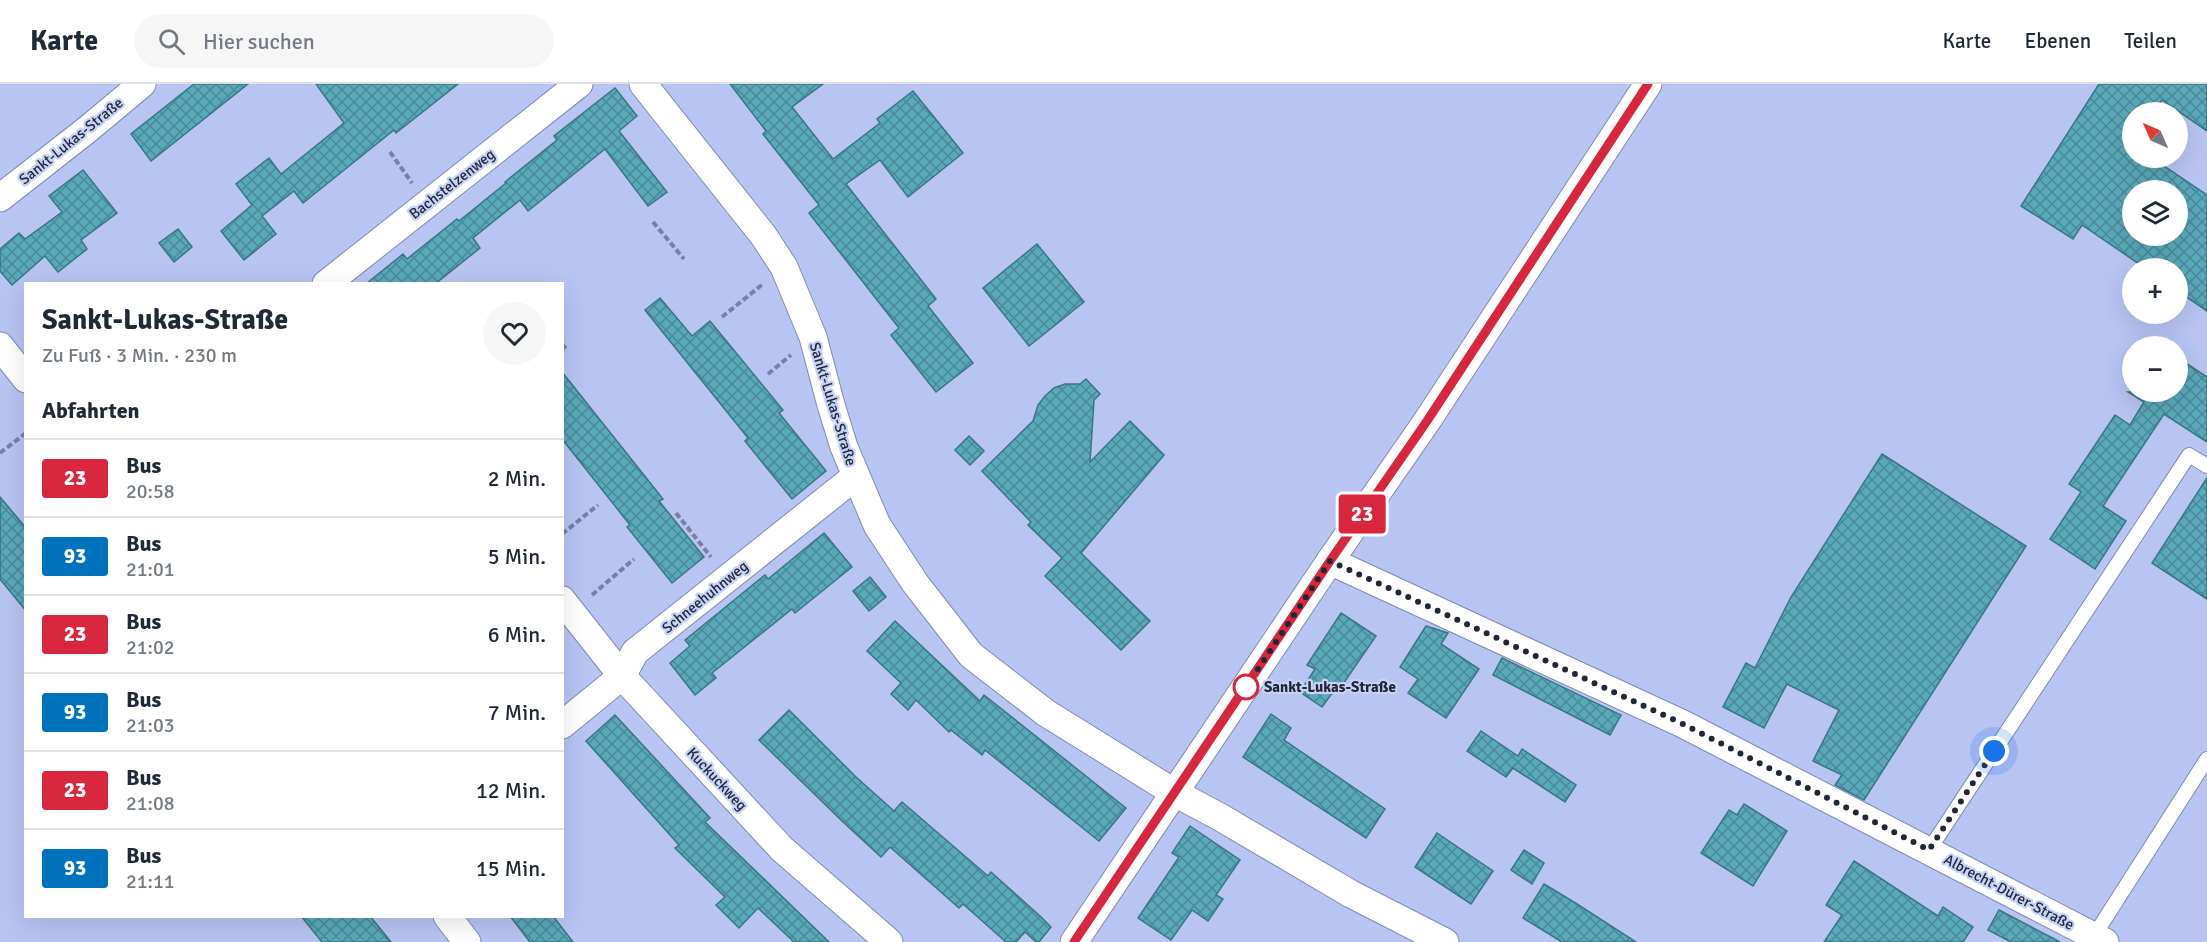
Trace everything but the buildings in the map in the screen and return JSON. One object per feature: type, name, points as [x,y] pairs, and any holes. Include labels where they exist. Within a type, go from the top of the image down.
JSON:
[{"type":"street","name":"Sankt-Lukas-Straße","points":[[0,198],[142,84]]},
{"type":"street","name":"Bachstelzenweg","points":[[328,282],[579,84]]},
{"type":"street","name":"Sankt-Lukas-Straße","points":[[643,84],[764,235],[784,267],[813,337],[831,405],[856,476],[878,525],[915,583],[971,655],[1046,713],[1175,793],[1351,894],[1445,942]]},
{"type":"street","points":[[1074,942],[1427,421],[1648,84]]},
{"type":"street","points":[[0,346],[24,376]]},
{"type":"street","name":"Schneehuhnweg","points":[[564,722],[622,676],[635,652],[856,476]]},
{"type":"street","name":"Albrecht-Dürer-Straße","points":[[1330,561],[1683,724],[2100,939]]},
{"type":"street","name":"Kuckuckweg","points":[[567,606],[622,676],[782,849],[889,942]]},
{"type":"street","points":[[449,918],[467,942]]},
{"type":"lane","points":[[1929,850],[2189,455],[2207,466]]},
{"type":"lane","points":[[2100,939],[2207,759]]},
{"type":"path","points":[[390,152],[426,204]]},
{"type":"path","points":[[653,222],[684,259]]},
{"type":"path","points":[[722,317],[784,267]]},
{"type":"path","points":[[564,346],[567,350]]},
{"type":"path","points":[[0,453],[24,435]]},
{"type":"path","points":[[564,532],[598,505]]},
{"type":"path","points":[[676,513],[728,578]]},
{"type":"path","points":[[567,606],[634,559]]},
{"type":"bus line","name":"23","points":[[1074,942],[1427,421],[1648,84]]},
{"type":"place","name":"Sankt-Lukas-Straße","points":[[1246,687]]},
{"type":"route","points":[[1246,687],[1330,561],[1683,724],[1929,850],[1994,751]]}]
